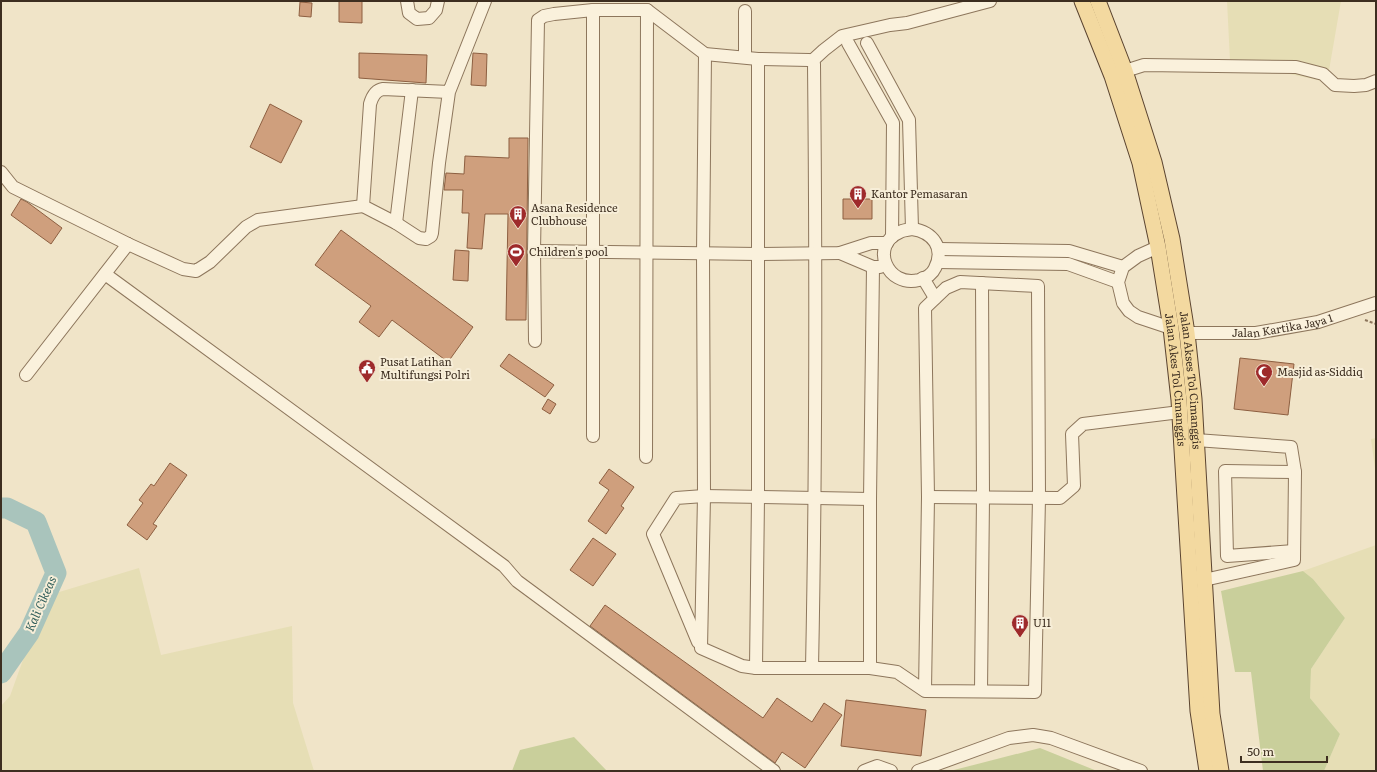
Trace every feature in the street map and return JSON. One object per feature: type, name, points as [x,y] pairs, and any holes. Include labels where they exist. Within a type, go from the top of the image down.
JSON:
[{"type":"main road","name":"Jalan Akes Tol Cimanggis","points":[[1082,1],[1119,73],[1158,247],[1184,404],[1198,711],[1207,771]]},
{"type":"main road","name":"Jalan Akses Tol Cimanggis","points":[[1098,1],[1119,73],[1154,162],[1172,239],[1187,333],[1184,404],[1196,440],[1212,714],[1221,771]]},
{"type":"street","points":[[407,1],[409,13],[417,19],[430,18],[436,10],[438,1]]},
{"type":"street","points":[[475,28],[477,1]]},
{"type":"street","points":[[1,172],[12,187],[128,244],[183,269],[196,270],[210,262],[246,227],[258,220],[363,206],[396,223],[420,238],[426,238],[431,236],[439,163],[450,92],[485,1]]},
{"type":"street","points":[[812,61],[842,36],[890,25],[907,23],[990,1]]},
{"type":"street","points":[[535,341],[534,251],[538,20],[544,16],[554,14],[593,10],[647,10],[705,54],[758,59],[812,61]]},
{"type":"street","points":[[593,10],[593,436]]},
{"type":"street","points":[[646,457],[647,10]]},
{"type":"street","points":[[745,57],[746,11]]},
{"type":"street","points":[[867,42],[909,120],[912,229]]},
{"type":"street","points":[[534,251],[703,254],[840,253],[870,243],[889,240],[900,231],[912,229],[919,230],[934,239],[939,249],[938,262],[933,273],[923,278],[907,281],[898,278],[886,267],[883,253],[889,240],[893,123],[848,43]]},
{"type":"street","points":[[701,648],[704,496],[703,254],[705,54]]},
{"type":"street","points":[[756,668],[758,497],[758,59]]},
{"type":"street","points":[[812,61],[814,64],[816,253],[815,498],[812,668]]},
{"type":"street","points":[[1119,73],[1144,65],[1296,67],[1323,74],[1335,85],[1366,85],[1376,81]]},
{"type":"street","points":[[363,206],[370,104],[372,98],[380,90],[450,92]]},
{"type":"street","points":[[396,223],[412,90]]},
{"type":"street","points":[[893,123],[909,120]]},
{"type":"street","points":[[26,376],[128,244]]},
{"type":"street","points":[[1158,247],[1138,256],[1123,267],[1118,282],[1123,303],[1129,312],[1138,317],[1171,328]]},
{"type":"street","points":[[939,249],[1069,251],[1123,267]]},
{"type":"street","points":[[840,253],[873,267],[886,267]]},
{"type":"street","points":[[938,262],[1068,264],[1118,282]]},
{"type":"street","points":[[870,668],[870,499],[873,267]]},
{"type":"street","points":[[105,274],[504,566],[517,581],[774,771]]},
{"type":"street","points":[[923,278],[935,298]]},
{"type":"street","points":[[870,499],[704,496],[676,498],[654,534],[701,648],[742,666],[756,668],[870,668],[897,672],[925,691],[1035,692],[1039,498],[1038,286],[960,282],[946,288],[925,308],[928,497],[925,691]]},
{"type":"street","points":[[980,691],[983,497],[982,282]]},
{"type":"street","name":"Jalan Kartika Jaya 1","points":[[1187,333],[1256,333],[1318,322],[1376,303]]},
{"type":"street","points":[[928,497],[1060,498],[1074,486],[1072,434],[1083,424],[1184,404]]},
{"type":"street","points":[[1196,440],[1291,447],[1295,472],[1294,560],[1204,580]]},
{"type":"street","points":[[1294,551],[1227,556],[1225,471],[1295,472]]},
{"type":"street","points":[[918,771],[1009,738],[1033,735],[1051,738],[1141,771]]},
{"type":"street","points":[[864,771],[877,766],[891,771]]},
{"type":"shaded area","points":[[1227,1],[1341,1],[1327,82],[1230,61]]},
{"type":"shaded area","points":[[1376,438],[1376,476],[1371,439]]},
{"type":"shaded area","points":[[1376,545],[1376,771],[1324,771],[1340,734],[1310,698],[1311,669],[1345,618],[1313,579],[1303,571]]},
{"type":"shaded area","points":[[139,568],[161,655],[292,626],[293,703],[314,771],[1,771],[1,706],[10,696],[46,596]]},
{"type":"green space","points":[[1303,571],[1313,579],[1345,618],[1311,669],[1310,698],[1340,734],[1324,771],[1263,771],[1251,672],[1235,672],[1221,591]]},
{"type":"green space","points":[[574,737],[607,771],[512,771],[520,750]]},
{"type":"green space","points":[[1040,748],[1097,771],[950,771]]},
{"type":"building","points":[[339,1],[362,1],[362,23],[339,22]]},
{"type":"building","points":[[300,2],[312,3],[311,17],[299,16]]},
{"type":"building","points":[[359,53],[427,55],[426,83],[359,78]]},
{"type":"building","points":[[473,53],[487,54],[486,86],[471,85]]},
{"type":"building","points":[[270,104],[302,121],[281,163],[250,147]]},
{"type":"building","points":[[509,138],[528,138],[526,320],[506,320],[508,214],[485,214],[482,249],[467,248],[469,213],[462,213],[463,190],[444,190],[446,173],[464,174],[465,156],[509,158]]},
{"type":"building","points":[[21,199],[62,228],[51,244],[11,215]]},
{"type":"building","name":"Kantor Pemasaran","points":[[843,199],[872,199],[872,219],[843,219]]},
{"type":"building","points":[[341,230],[473,327],[448,362],[392,320],[379,337],[359,322],[371,306],[315,265]]},
{"type":"building","points":[[455,250],[469,251],[468,281],[453,280]]},
{"type":"building","points":[[509,354],[554,385],[545,397],[500,366]]},
{"type":"building","name":"Masjid as-Siddiq","points":[[1240,358],[1294,364],[1288,415],[1234,409]]},
{"type":"building","points":[[548,399],[556,404],[550,414],[542,409]]},
{"type":"building","points":[[170,463],[187,475],[153,524],[157,526],[147,540],[127,525],[143,503],[139,500],[151,484],[154,486]]},
{"type":"building","points":[[609,469],[634,487],[621,506],[624,508],[606,534],[588,521],[609,490],[599,483]]},
{"type":"building","points":[[593,538],[616,554],[593,586],[570,570]]},
{"type":"building","points":[[605,605],[763,718],[777,698],[812,722],[824,703],[842,715],[805,768],[782,752],[775,763],[590,626]]},
{"type":"building","points":[[846,700],[926,710],[921,756],[841,746]]},
{"type":"waterway","name":"Kali Cikeas","points":[[1,508],[7,508],[36,522],[56,573],[29,633],[1,673]]},
{"type":"place","name":"Kantor Pemasaran","points":[[858,209]]},
{"type":"place","name":"Asana Residence Clubhouse","points":[[518,229]]},
{"type":"place","name":"Children's pool","points":[[516,267]]},
{"type":"place","name":"Pusat Latihan Multifungsi Polri","points":[[367,383]]},
{"type":"place","name":"Masjid as-Siddiq","points":[[1264,387]]},
{"type":"place","name":"U11","points":[[1020,638]]}]
